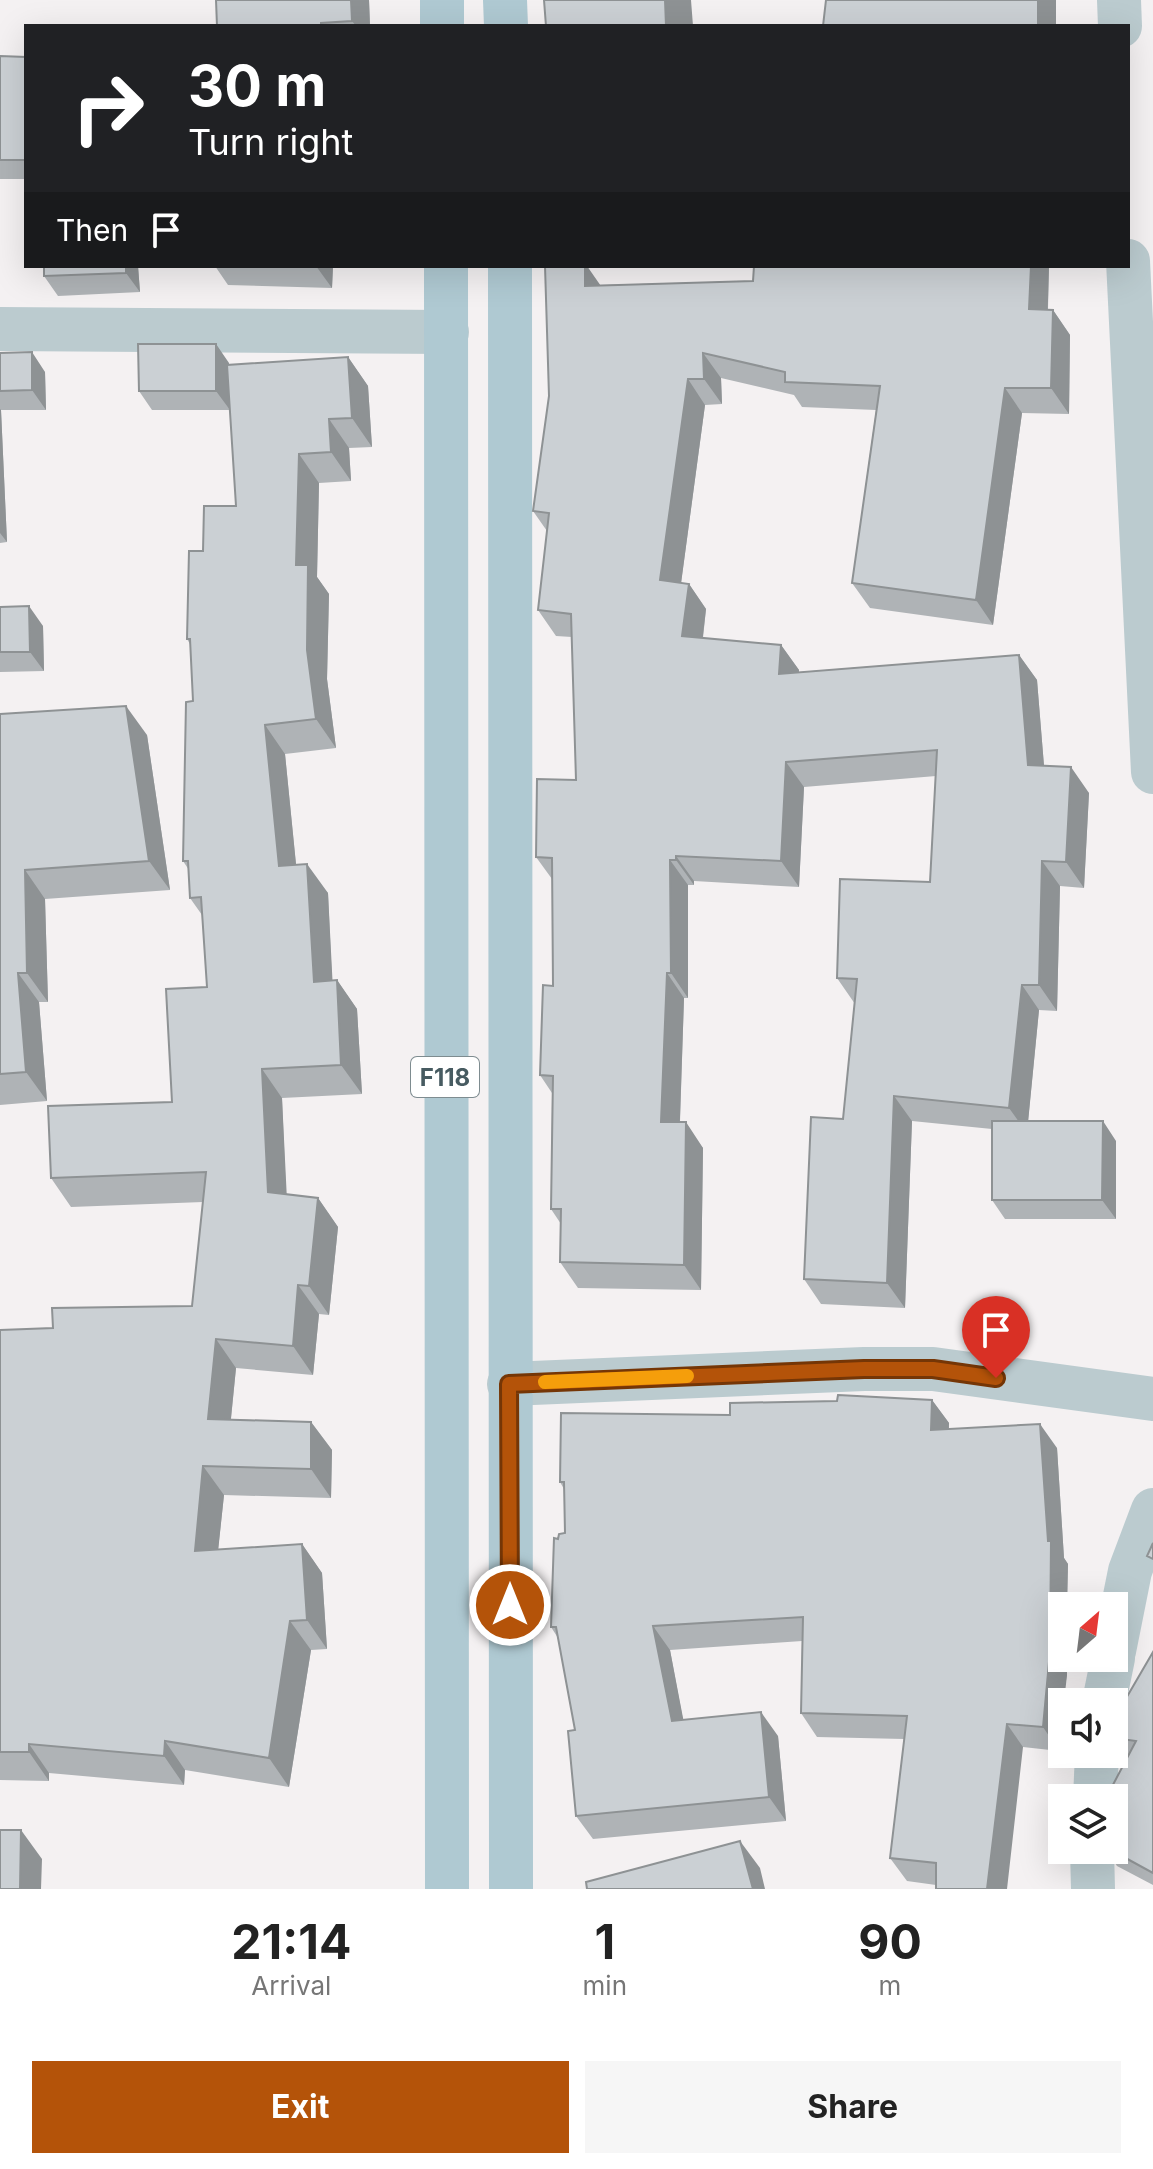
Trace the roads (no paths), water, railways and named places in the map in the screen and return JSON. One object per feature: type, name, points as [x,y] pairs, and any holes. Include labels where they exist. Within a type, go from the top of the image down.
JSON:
[{"type":"main road","points":[[442,0],[442,24]]},
{"type":"main road","points":[[505,0],[506,24]]},
{"type":"main road","name":"F118","points":[[446,268],[447,1889]]},
{"type":"main road","name":"F118","points":[[510,268],[511,1889]]},
{"type":"street","points":[[1119,0],[1120,24]]},
{"type":"street","points":[[1128,268],[1153,772]]},
{"type":"street","points":[[0,329],[447,332]]},
{"type":"street","points":[[509,1384],[864,1369],[933,1369],[1153,1399]]},
{"type":"street","points":[[1126,1592],[1130,1571],[1153,1510]]},
{"type":"street","points":[[1092,1864],[1093,1889]]}]
